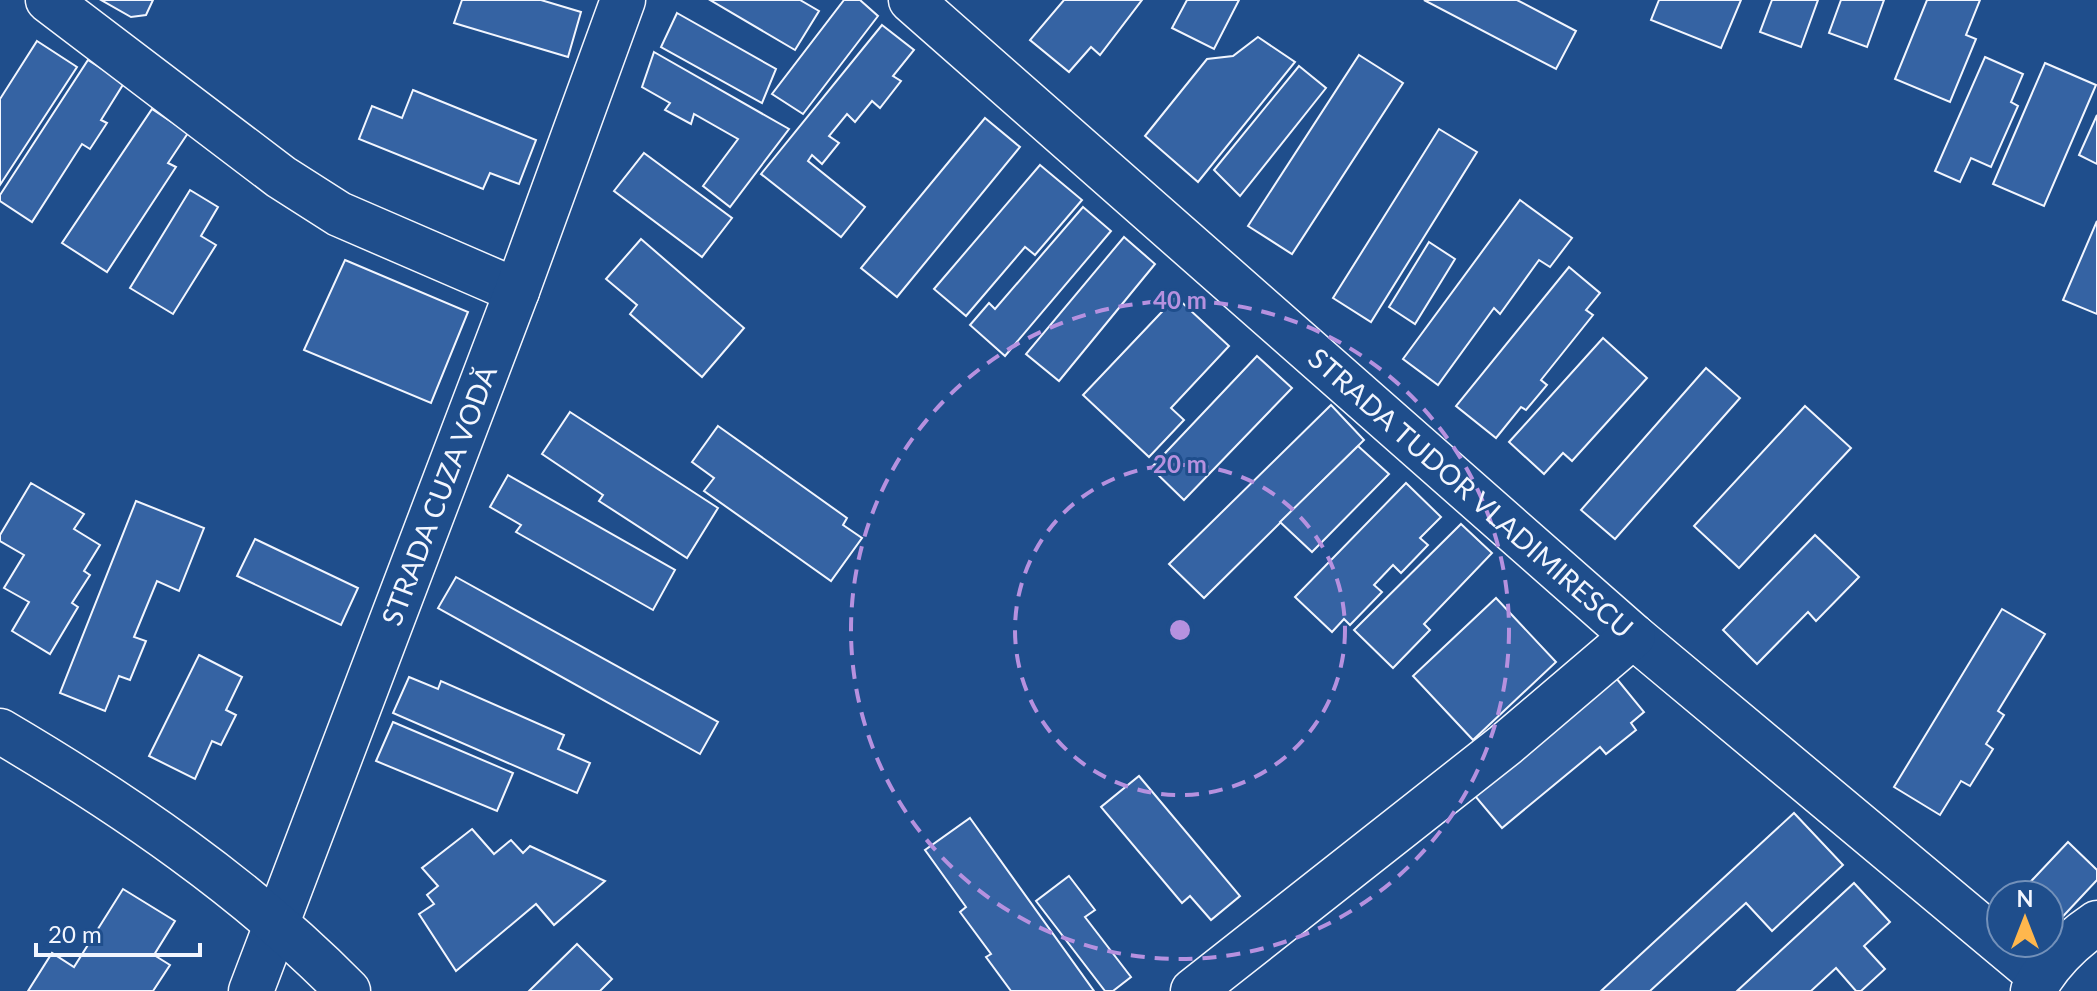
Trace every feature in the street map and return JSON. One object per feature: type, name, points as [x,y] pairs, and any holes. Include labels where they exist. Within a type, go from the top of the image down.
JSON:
[{"type":"street","points":[[48,0],[281,177],[328,207],[517,291]]},
{"type":"street","name":"STRADA CUZA VODĂ","points":[[251,991],[517,291],[623,0]]},
{"type":"street","name":"STRADA TUDOR VLADIMIRESCU","points":[[911,0],[1633,636],[2037,984]]},
{"type":"street","points":[[1193,991],[1505,745],[1633,636]]},
{"type":"street","points":[[3,739],[179,848],[277,925],[348,991]]},
{"type":"street","points":[[2037,984],[2054,959],[2097,923]]},
{"type":"building","points":[[101,0],[153,0],[146,15],[131,17]]},
{"type":"building","points":[[462,0],[541,0],[581,12],[568,57],[454,23]]},
{"type":"building","points":[[710,0],[800,0],[819,11],[795,50]]},
{"type":"building","points":[[844,0],[860,0],[878,16],[803,114],[772,94]]},
{"type":"building","points":[[1064,0],[1142,0],[1100,55],[1091,47],[1069,72],[1030,40]]},
{"type":"building","points":[[1187,0],[1239,0],[1214,49],[1172,28]]},
{"type":"building","points":[[1424,0],[1517,0],[1576,31],[1556,69]]},
{"type":"building","points":[[1659,0],[1741,0],[1721,48],[1651,20]]},
{"type":"building","points":[[1772,0],[1818,0],[1801,47],[1760,32]]},
{"type":"building","points":[[1841,0],[1884,0],[1867,47],[1829,33]]},
{"type":"building","points":[[1927,0],[1980,0],[1966,35],[1976,39],[1950,102],[1895,79]]},
{"type":"building","points":[[677,13],[776,69],[762,103],[661,47]]},
{"type":"building","points":[[882,25],[914,50],[893,76],[901,81],[880,108],[872,101],[855,122],[847,114],[829,136],[839,143],[822,164],[812,155],[808,161],[865,207],[841,237],[761,174]]},
{"type":"building","points":[[1258,37],[1295,62],[1198,182],[1145,136],[1207,59],[1233,56]]},
{"type":"building","points":[[37,41],[77,67],[0,185],[0,99]]},
{"type":"building","points":[[654,52],[789,129],[730,207],[703,186],[738,139],[694,114],[691,124],[665,110],[670,103],[642,87]]},
{"type":"building","points":[[1359,55],[1403,83],[1292,254],[1248,226]]},
{"type":"building","points":[[1985,57],[2023,74],[2011,102],[2018,106],[1991,167],[1971,158],[1960,182],[1935,171]]},
{"type":"building","points":[[88,60],[124,83],[101,120],[107,123],[90,149],[82,144],[32,222],[0,201],[0,195]]},
{"type":"building","points":[[2045,63],[2096,85],[2044,206],[1993,184]]},
{"type":"building","points":[[1299,66],[1326,88],[1240,196],[1214,170]]},
{"type":"building","points":[[413,90],[536,140],[519,184],[490,173],[483,189],[359,139],[372,106],[402,118]]},
{"type":"building","points":[[152,109],[188,133],[168,163],[176,167],[107,272],[62,243]]},
{"type":"building","points":[[2097,115],[2097,164],[2079,155]]},
{"type":"building","points":[[985,118],[1020,147],[897,297],[861,268]]},
{"type":"building","points":[[1439,129],[1477,152],[1371,322],[1333,298]]},
{"type":"building","points":[[644,153],[732,218],[702,257],[614,191]]},
{"type":"building","points":[[1040,165],[1082,200],[1035,255],[1025,247],[966,316],[934,289]]},
{"type":"building","points":[[190,190],[218,207],[201,236],[216,245],[173,314],[130,288]]},
{"type":"building","points":[[1520,200],[1572,238],[1550,267],[1539,260],[1500,314],[1494,308],[1438,385],[1403,359]]},
{"type":"building","points":[[1083,207],[1111,231],[1005,356],[970,325],[989,303],[995,309]]},
{"type":"building","points":[[2097,221],[2097,314],[2063,300]]},
{"type":"building","points":[[1124,237],[1155,264],[1059,381],[1026,354]]},
{"type":"building","points":[[641,239],[744,328],[702,377],[630,314],[637,305],[606,279]]},
{"type":"building","points":[[1429,242],[1455,259],[1415,324],[1389,307]]},
{"type":"building","points":[[345,260],[468,312],[431,403],[304,350]]},
{"type":"building","points":[[1569,267],[1600,293],[1586,310],[1593,315],[1541,380],[1547,385],[1526,410],[1521,407],[1496,438],[1456,406]]},
{"type":"building","points":[[1176,297],[1229,346],[1171,408],[1184,420],[1149,457],[1083,395]]},
{"type":"building","points":[[1603,338],[1647,378],[1572,461],[1563,453],[1544,474],[1509,442]]},
{"type":"building","points":[[1257,356],[1292,388],[1184,500],[1151,468]]},
{"type":"building","points":[[1706,368],[1740,398],[1615,539],[1581,510]]},
{"type":"building","points":[[1331,405],[1364,440],[1204,598],[1169,564]]},
{"type":"building","points":[[1805,406],[1851,448],[1739,568],[1694,526]]},
{"type":"building","points":[[570,412],[718,508],[687,558],[599,501],[603,495],[542,454]]},
{"type":"building","points":[[718,426],[847,518],[843,525],[862,538],[831,581],[704,491],[714,478],[692,462]]},
{"type":"building","points":[[1358,446],[1389,474],[1312,552],[1280,522]]},
{"type":"building","points":[[508,475],[675,570],[653,610],[516,532],[521,525],[490,507]]},
{"type":"building","points":[[31,483],[84,514],[74,529],[100,545],[84,571],[90,575],[72,603],[78,607],[50,654],[12,631],[29,602],[4,588],[24,555],[0,541],[0,535]]},
{"type":"building","points":[[1406,483],[1441,517],[1420,538],[1428,545],[1401,573],[1393,565],[1374,585],[1382,592],[1350,625],[1344,619],[1332,632],[1295,597]]},
{"type":"building","points":[[136,501],[204,528],[179,591],[157,581],[134,637],[146,641],[130,680],[119,676],[105,711],[60,693]]},
{"type":"building","points":[[1461,524],[1492,553],[1424,624],[1430,630],[1393,668],[1354,630]]},
{"type":"building","points":[[1815,535],[1859,577],[1816,621],[1808,612],[1757,664],[1723,630]]},
{"type":"building","points":[[255,539],[358,588],[341,625],[237,576]]},
{"type":"building","points":[[456,577],[718,722],[700,754],[438,608]]},
{"type":"building","points":[[1496,598],[1556,662],[1473,740],[1413,676]]},
{"type":"building","points":[[2002,609],[2045,634],[1998,711],[2004,715],[1986,744],[1993,749],[1970,786],[1961,781],[1940,815],[1894,787]]},
{"type":"building","points":[[199,655],[242,677],[226,710],[236,715],[221,745],[212,741],[195,779],[149,756]]},
{"type":"building","points":[[1612,673],[1644,712],[1631,723],[1636,730],[1606,754],[1600,747],[1502,828],[1470,790]]},
{"type":"building","points":[[409,677],[438,689],[441,681],[564,735],[558,749],[590,763],[577,793],[393,713]]},
{"type":"building","points":[[393,722],[513,773],[497,811],[376,761]]},
{"type":"building","points":[[1139,776],[1240,896],[1211,920],[1190,896],[1182,903],[1101,807]]},
{"type":"building","points":[[1794,813],[1843,865],[1772,931],[1746,903],[1650,991],[1601,991]]},
{"type":"building","points":[[970,818],[1094,991],[1011,991],[986,957],[991,954],[960,912],[966,907],[925,850]]},
{"type":"building","points":[[472,829],[494,854],[511,840],[523,853],[530,846],[605,881],[554,925],[536,904],[456,971],[419,914],[434,904],[427,895],[438,886],[422,868]]},
{"type":"building","points":[[2068,842],[2097,870],[2097,880],[2065,914],[2065,879],[2033,879]]},
{"type":"building","points":[[1069,876],[1095,910],[1085,917],[1131,977],[1113,991],[1105,991],[1036,901]]},
{"type":"building","points":[[1854,883],[1890,922],[1864,946],[1885,969],[1861,991],[1856,991],[1836,968],[1811,991],[1737,991]]},
{"type":"building","points":[[123,889],[175,921],[154,955],[170,965],[153,991],[28,991],[52,953],[74,967]]},
{"type":"building","points":[[577,944],[612,979],[600,991],[529,991]]}]
